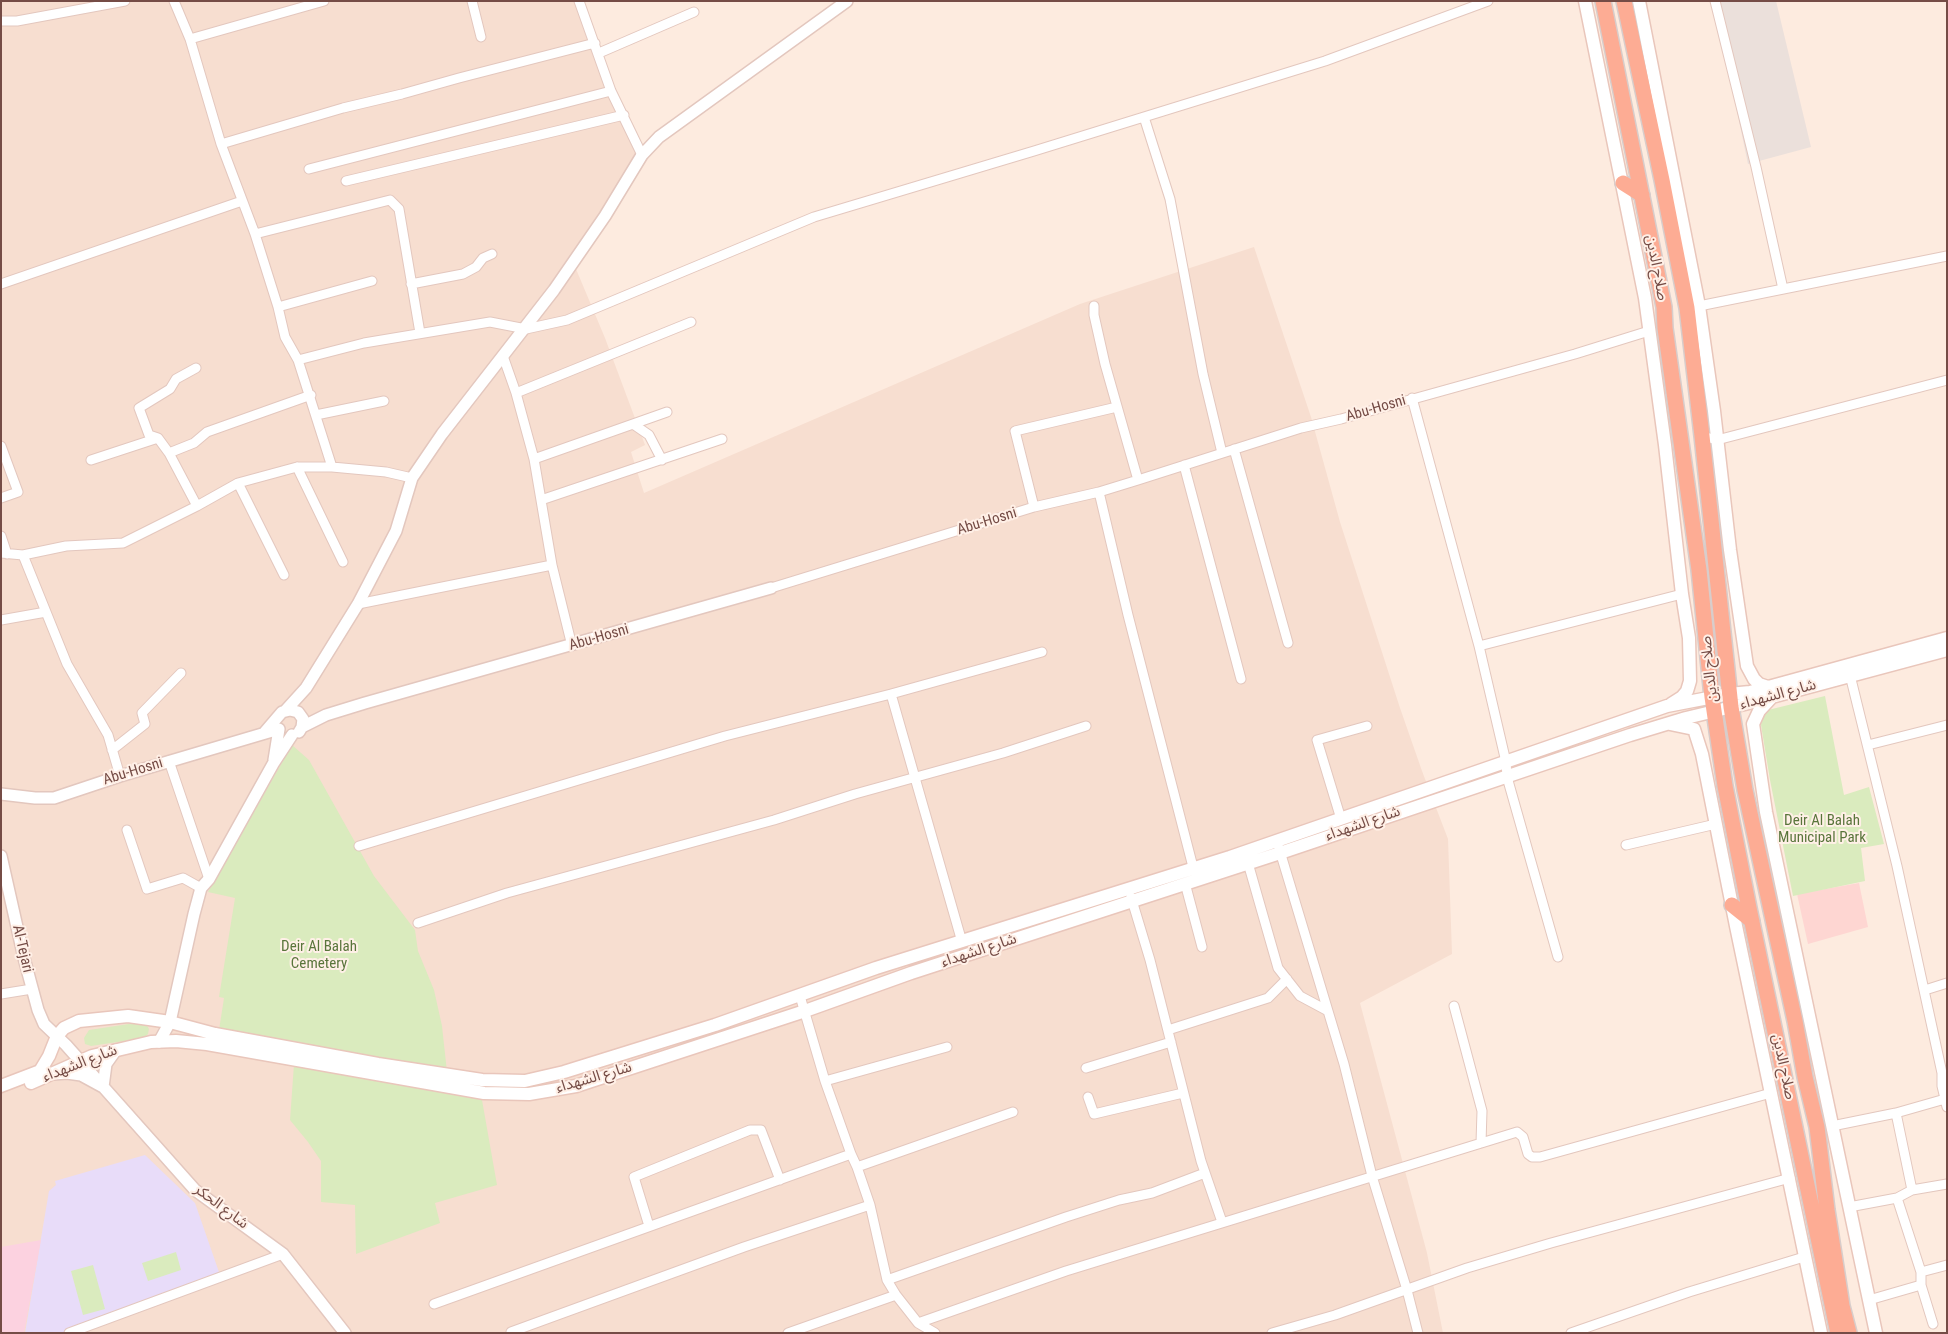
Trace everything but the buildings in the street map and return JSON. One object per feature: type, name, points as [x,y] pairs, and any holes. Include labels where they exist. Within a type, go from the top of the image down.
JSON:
[{"type":"highway","name":"صلاح الدين","points":[[1603,1],[1664,307],[1665,328],[1699,570],[1713,704],[1725,786],[1838,1333]]},
{"type":"highway","name":"صلاح الدين","points":[[1624,1],[1662,180],[1693,307],[1710,438],[1730,700],[1745,790],[1795,1020],[1804,1077],[1817,1127],[1828,1220],[1842,1306],[1849,1333]]},
{"type":"highway","points":[[1623,183],[1642,195]]},
{"type":"highway","points":[[1732,905],[1752,920]]},
{"type":"main road","points":[[1585,1],[1645,298],[1689,638],[1690,681],[1687,692],[1666,706]]},
{"type":"main road","points":[[1639,1],[1693,307]]},
{"type":"main road","points":[[1710,438],[1730,550],[1747,666],[1754,679],[1770,692],[1753,724],[1775,858],[1876,1333]]},
{"type":"main road","points":[[1849,671],[1947,638]]},
{"type":"main road","points":[[1849,671],[1947,650]]},
{"type":"main road","name":"شارع الشهداء","points":[[1,1095],[80,1061],[116,1050],[159,1042],[176,1041],[207,1044],[484,1093],[529,1094],[576,1086],[805,1011],[1130,895],[1193,868],[1279,846],[1507,777],[1668,723],[1713,704],[1770,692],[1849,671]]},
{"type":"main road","name":"شارع الشهداء","points":[[1,1086],[40,1071],[49,1056],[57,1036],[64,1028],[79,1021],[128,1016],[170,1022],[215,1034],[378,1064],[482,1080],[525,1081],[618,1056],[800,996],[876,968],[962,942],[1130,895],[1185,883],[1248,863],[1279,846],[1341,819],[1666,706],[1713,704]]},
{"type":"main road","points":[[1668,723],[1690,728],[1696,732],[1702,754],[1821,1333]]},
{"type":"street","points":[[1,20],[17,21],[125,1]]},
{"type":"street","points":[[174,1],[190,39],[221,144],[278,307],[285,337],[298,360],[311,395],[332,467]]},
{"type":"street","points":[[190,39],[324,1]]},
{"type":"street","points":[[472,1],[481,37]]},
{"type":"street","points":[[579,1],[612,91],[642,155]]},
{"type":"street","points":[[159,1042],[170,1022],[201,888],[209,879],[273,764],[278,724],[282,712],[306,688],[358,604],[396,531],[412,478],[442,434],[526,329],[605,216],[642,155],[659,137],[847,1]]},
{"type":"street","points":[[298,360],[364,343],[490,322],[526,329],[567,320],[814,217],[1325,61],[1488,1]]},
{"type":"street","points":[[1715,1],[1756,168],[1783,289]]},
{"type":"street","points":[[599,53],[694,12]]},
{"type":"street","points":[[221,144],[343,108],[595,43]]},
{"type":"street","points":[[309,169],[612,91]]},
{"type":"street","points":[[346,181],[624,115]]},
{"type":"street","points":[[1144,117],[1170,198],[1203,374],[1222,453]]},
{"type":"street","points":[[254,234],[390,200],[399,209],[420,333]]},
{"type":"street","points":[[1,284],[242,201]]},
{"type":"street","points":[[411,284],[463,274],[476,267],[483,258],[492,254]]},
{"type":"street","points":[[1693,307],[1947,256]]},
{"type":"street","points":[[278,307],[372,281]]},
{"type":"street","points":[[1094,306],[1094,315],[1117,407],[1138,480]]},
{"type":"street","points":[[516,393],[691,322]]},
{"type":"street","name":"Abu-Hosni","points":[[273,764],[292,736],[300,731],[302,727],[326,715],[771,588],[1034,507],[1099,492],[1302,428],[1649,332]]},
{"type":"street","points":[[503,356],[516,393],[534,459],[552,565],[572,646]]},
{"type":"street","points":[[196,368],[176,379],[170,389],[140,408],[149,435],[158,438],[169,453],[197,506]]},
{"type":"street","points":[[1710,438],[1947,380]]},
{"type":"street","points":[[169,453],[194,443],[207,432],[311,395]]},
{"type":"street","points":[[1412,398],[1479,646],[1506,762],[1507,777],[1558,957]]},
{"type":"street","points":[[316,415],[384,401]]},
{"type":"street","points":[[1034,507],[1015,431],[1117,407]]},
{"type":"street","points":[[534,459],[667,412]]},
{"type":"street","points":[[634,424],[649,435],[662,460]]},
{"type":"street","points":[[91,460],[158,438]]},
{"type":"street","points":[[541,500],[722,440]]},
{"type":"street","points":[[1,446],[18,492],[1,498]]},
{"type":"street","points":[[1234,449],[1288,643]]},
{"type":"street","points":[[1184,465],[1241,679]]},
{"type":"street","points":[[1,536],[4,554],[23,555],[66,546],[123,543],[238,483],[297,468],[332,467],[386,472],[412,478]]},
{"type":"street","points":[[297,468],[343,562]]},
{"type":"street","points":[[238,483],[284,576]]},
{"type":"street","points":[[1099,492],[1128,615],[1193,868]]},
{"type":"street","points":[[23,555],[67,664],[108,735],[120,776]]},
{"type":"street","points":[[358,604],[552,565]]},
{"type":"street","points":[[1479,646],[1682,594]]},
{"type":"street","points":[[1,620],[46,612]]},
{"type":"street","points":[[359,846],[725,736],[890,694],[1042,652]]},
{"type":"street","points":[[1832,1126],[1946,1103],[1944,1072],[1849,671]]},
{"type":"street","points":[[112,750],[145,724],[142,713],[182,673]]},
{"type":"street","points":[[302,727],[301,715],[306,688]]},
{"type":"street","points":[[890,694],[962,942]]},
{"type":"street","name":"Abu-Hosni","points":[[286,710],[294,710],[301,715],[326,715]]},
{"type":"street","points":[[278,724],[284,734],[292,736]]},
{"type":"street","name":"Abu-Hosni","points":[[1,794],[54,798],[120,776],[263,734],[278,724]]},
{"type":"street","points":[[1868,745],[1947,725]]},
{"type":"street","points":[[418,923],[507,894],[698,842],[1003,753],[1086,726]]},
{"type":"street","points":[[1341,819],[1317,740],[1367,726]]},
{"type":"street","points":[[169,761],[209,879]]},
{"type":"street","points":[[1626,845],[1716,824]]},
{"type":"street","points":[[127,830],[147,889],[184,878],[201,888]]},
{"type":"street","points":[[1279,846],[1344,1064],[1372,1176],[1407,1290],[1418,1333]]},
{"type":"street","name":"Al-Tejari","points":[[1,856],[40,1018],[57,1036]]},
{"type":"street","points":[[1248,863],[1278,968],[1300,996],[1328,1011]]},
{"type":"street","points":[[1185,883],[1202,947]]},
{"type":"street","points":[[1130,895],[1150,960],[1205,1173],[1222,1222]]},
{"type":"street","points":[[1168,1030],[1268,998],[1287,979]]},
{"type":"street","points":[[1925,990],[1947,983]]},
{"type":"street","points":[[1,994],[32,990]]},
{"type":"street","points":[[800,996],[825,1081],[851,1154],[858,1166],[870,1204],[888,1280],[896,1295],[918,1323],[935,1333]]},
{"type":"street","points":[[1454,1006],[1482,1111],[1481,1143]]},
{"type":"street","name":"شارع الحكر","points":[[57,1036],[195,1190],[283,1254],[345,1333]]},
{"type":"street","points":[[1086,1068],[1171,1042]]},
{"type":"street","points":[[825,1081],[947,1047]]},
{"type":"street","points":[[48,1076],[67,1073],[81,1075],[103,1087],[106,1064],[116,1050]]},
{"type":"street","points":[[1088,1097],[1094,1114],[1183,1093]]},
{"type":"street","points":[[918,1323],[1066,1272],[1222,1222],[1516,1132],[1523,1137],[1528,1154],[1532,1157],[1540,1157],[1771,1093]]},
{"type":"street","points":[[858,1166],[1013,1112]]},
{"type":"street","points":[[1896,1113],[1912,1190]]},
{"type":"street","points":[[649,1226],[634,1178],[750,1130],[760,1130],[780,1180]]},
{"type":"street","points":[[434,1304],[851,1154]]},
{"type":"street","points":[[888,1280],[1066,1217],[1119,1200],[1152,1193],[1205,1173]]},
{"type":"street","points":[[1272,1333],[1335,1315],[1467,1268],[1551,1243],[1790,1178]]},
{"type":"street","points":[[1849,1207],[1897,1198],[1912,1190],[1947,1184]]},
{"type":"street","points":[[1897,1198],[1921,1272],[1921,1285],[1933,1324]]},
{"type":"street","points":[[510,1332],[744,1247],[870,1204]]},
{"type":"street","points":[[69,1333],[283,1254]]},
{"type":"street","points":[[1571,1333],[1726,1280],[1804,1257]]},
{"type":"street","points":[[1921,1272],[1947,1265]]},
{"type":"street","points":[[1870,1300],[1921,1285]]},
{"type":"street","points":[[788,1333],[896,1295]]},
{"type":"shaded area","points":[[1,1],[583,1],[639,155],[576,269],[605,338],[645,445],[631,452],[644,493],[1080,304],[1254,247],[1311,417],[1340,522],[1400,708],[1448,839],[1452,954],[1360,1003],[1427,1253],[1443,1333],[1,1333]]},
{"type":"shaded area","points":[[1714,1],[1776,1],[1811,147],[1748,164]]},
{"type":"shaded area","points":[[1859,883],[1868,927],[1808,944],[1797,894]]},
{"type":"shaded area","points":[[145,1155],[195,1203],[220,1275],[62,1333],[25,1333],[49,1191],[56,1185],[55,1181]]},
{"type":"shaded area","points":[[41,1240],[24,1333],[1,1333],[1,1247]]},
{"type":"green space","name":"Deir Al Balah Municipal Park","points":[[1825,696],[1844,795],[1869,787],[1884,844],[1861,848],[1865,881],[1793,896],[1770,780],[1761,725],[1762,718],[1768,710]]},
{"type":"green space","name":"Deir Al Balah Cemetery","points":[[292,745],[309,760],[374,876],[415,930],[418,951],[434,990],[442,1026],[447,1072],[219,1030],[224,998],[219,997],[235,898],[208,892]]},
{"type":"green space","points":[[142,1022],[149,1029],[148,1034],[144,1038],[91,1046],[85,1044],[84,1038],[89,1030]]},
{"type":"green space","points":[[294,1064],[482,1100],[497,1185],[435,1203],[440,1223],[356,1254],[355,1205],[321,1202],[321,1161],[290,1120]]},
{"type":"green space","points":[[176,1252],[181,1270],[148,1281],[142,1263]]},
{"type":"green space","points":[[93,1265],[105,1309],[83,1315],[71,1271]]}]
